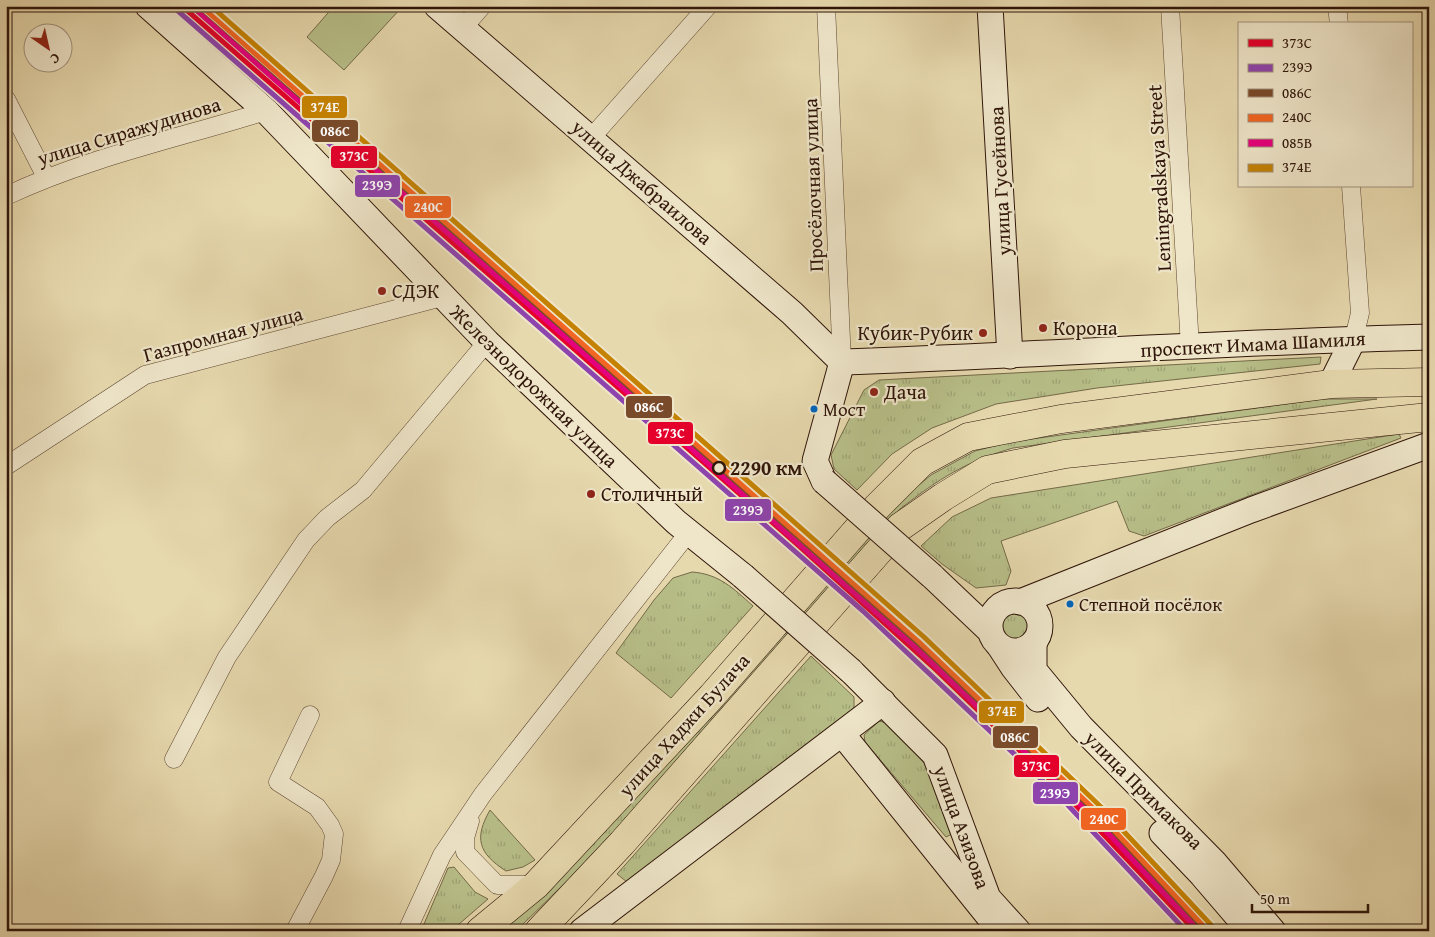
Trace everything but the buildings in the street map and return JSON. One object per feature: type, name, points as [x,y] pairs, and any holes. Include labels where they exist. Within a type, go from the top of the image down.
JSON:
[{"type":"main road","name":"Железнодорожная улица","points":[[148,6],[266,111],[487,342],[689,532],[743,576]]},
{"type":"main road","name":"улица Джабраилова","points":[[437,6],[792,313],[842,362]]},
{"type":"main road","name":"улица Гусейнова","points":[[990,6],[1010,356]]},
{"type":"main road","name":"проспект Имама Шамиля","points":[[842,362],[1010,356],[1354,338],[1429,337]]},
{"type":"main road","points":[[1354,338],[1331,384],[1429,382]]},
{"type":"main road","points":[[842,362],[815,461],[824,481],[953,595],[1007,650],[1022,651],[1034,642],[1040,626],[1021,608],[953,595]]},
{"type":"main road","name":"улица Хаджи Булача","points":[[480,931],[536,885],[712,696],[877,507],[922,462],[968,437],[1061,419],[1191,400],[1331,384]]},
{"type":"main road","name":"улица Хаджи Булача","points":[[539,931],[622,843],[900,527],[943,497],[987,470],[1055,456],[1429,417]]},
{"type":"main road","points":[[995,639],[991,619],[996,610],[1021,608],[1051,598],[1073,580],[1251,510],[1429,445]]},
{"type":"main road","name":"улица Азизова","points":[[743,576],[884,702],[935,755],[983,902],[1018,931]]},
{"type":"main road","name":"улица Примакова","points":[[995,639],[1013,668],[1074,743],[1202,875],[1250,931]]},
{"type":"main road","name":"улица Примакова","points":[[1034,642],[1034,670],[1075,720],[1215,863],[1273,931]]},
{"type":"main road","points":[[561,907],[584,929],[884,702]]},
{"type":"main road","name":"улица Азизова","points":[[842,735],[983,902],[1001,931]]},
{"type":"street","points":[[463,28],[482,6]]},
{"type":"street","points":[[591,138],[708,6]]},
{"type":"street","name":"Просёлочная улица","points":[[826,6],[842,362]]},
{"type":"street","name":"Leningradskaya Street","points":[[1170,6],[1190,347]]},
{"type":"street","points":[[1337,6],[1339,22]]},
{"type":"street","points":[[6,99],[46,177]]},
{"type":"street","name":"улица Сиражудинова","points":[[6,196],[46,177],[136,148],[192,134],[266,111]]},
{"type":"street","points":[[1351,188],[1360,313],[1354,338]]},
{"type":"street","name":"Газпромная улица","points":[[6,466],[145,375],[442,297]]},
{"type":"street","points":[[174,759],[227,657],[306,540],[327,518],[363,490],[487,342]]},
{"type":"street","points":[[407,931],[442,855],[483,794],[689,532]]},
{"type":"street","points":[[295,931],[324,876],[334,842],[330,825],[317,807],[278,782],[310,715]]},
{"type":"street","points":[[483,794],[471,818],[465,838],[465,852],[497,885],[536,885]]},
{"type":"green space","points":[[334,6],[402,7],[344,70],[307,37]]},
{"type":"green space","points":[[1321,357],[1320,364],[1097,388],[996,404],[932,428],[892,454],[857,490],[834,469],[831,455],[864,390],[879,380]]},
{"type":"green space","points":[[1323,399],[1377,399],[1013,448],[967,465],[928,488],[900,509],[614,835],[516,931],[498,931],[896,504],[931,475],[975,451],[1010,442]]},
{"type":"green space","points":[[1399,434],[1401,438],[1144,536],[1129,531],[1117,501],[1001,541],[1011,571],[1006,585],[976,588],[942,564],[921,546],[952,517],[991,498]]},
{"type":"green space","points":[[692,572],[702,573],[718,579],[753,606],[671,698],[616,653],[654,600],[673,578]]},
{"type":"green space","points":[[1015,612],[1021,613],[1029,621],[1029,633],[1021,641],[1015,642],[1009,641],[1001,633],[1000,627],[1001,621],[1009,613]]},
{"type":"green space","points":[[811,656],[854,697],[854,708],[627,882],[617,874]]},
{"type":"green space","points":[[879,721],[891,724],[925,764],[952,834],[946,837],[865,742],[864,735]]},
{"type":"green space","points":[[490,810],[535,860],[523,867],[506,871],[489,858],[481,844],[481,837],[485,820]]},
{"type":"green space","points":[[454,867],[475,892],[488,899],[451,931],[421,931],[448,868]]},
{"type":"transit line","name":"373C","points":[[182,6],[798,545],[935,669],[1068,797],[1195,931]]},
{"type":"transit line","name":"086С","points":[[192,6],[802,541],[939,664],[1073,792],[1200,927]]},
{"type":"transit line","name":"240С","points":[[201,6],[919,642],[1096,811],[1208,931]]},
{"type":"transit line","name":"374Е","points":[[211,6],[924,637],[1101,807],[1213,927]]},
{"type":"transit line","name":"239Э","points":[[178,11],[863,611],[1064,801],[1186,931]]},
{"type":"transit line","name":"085В","points":[[197,11],[915,647],[1092,816],[1199,931]]},
{"type":"place","name":"СДЭК","points":[[382,291]]},
{"type":"place","name":"Корона","points":[[1043,328]]},
{"type":"place","name":"Кубик-Рубик","points":[[983,333]]},
{"type":"place","name":"Дача","points":[[874,392]]},
{"type":"place","name":"Мост","points":[[814,409]]},
{"type":"place","name":"2290 км","points":[[719,468]]},
{"type":"place","name":"Столичный","points":[[591,494]]},
{"type":"place","name":"Степной посёлок","points":[[1070,604]]}]
